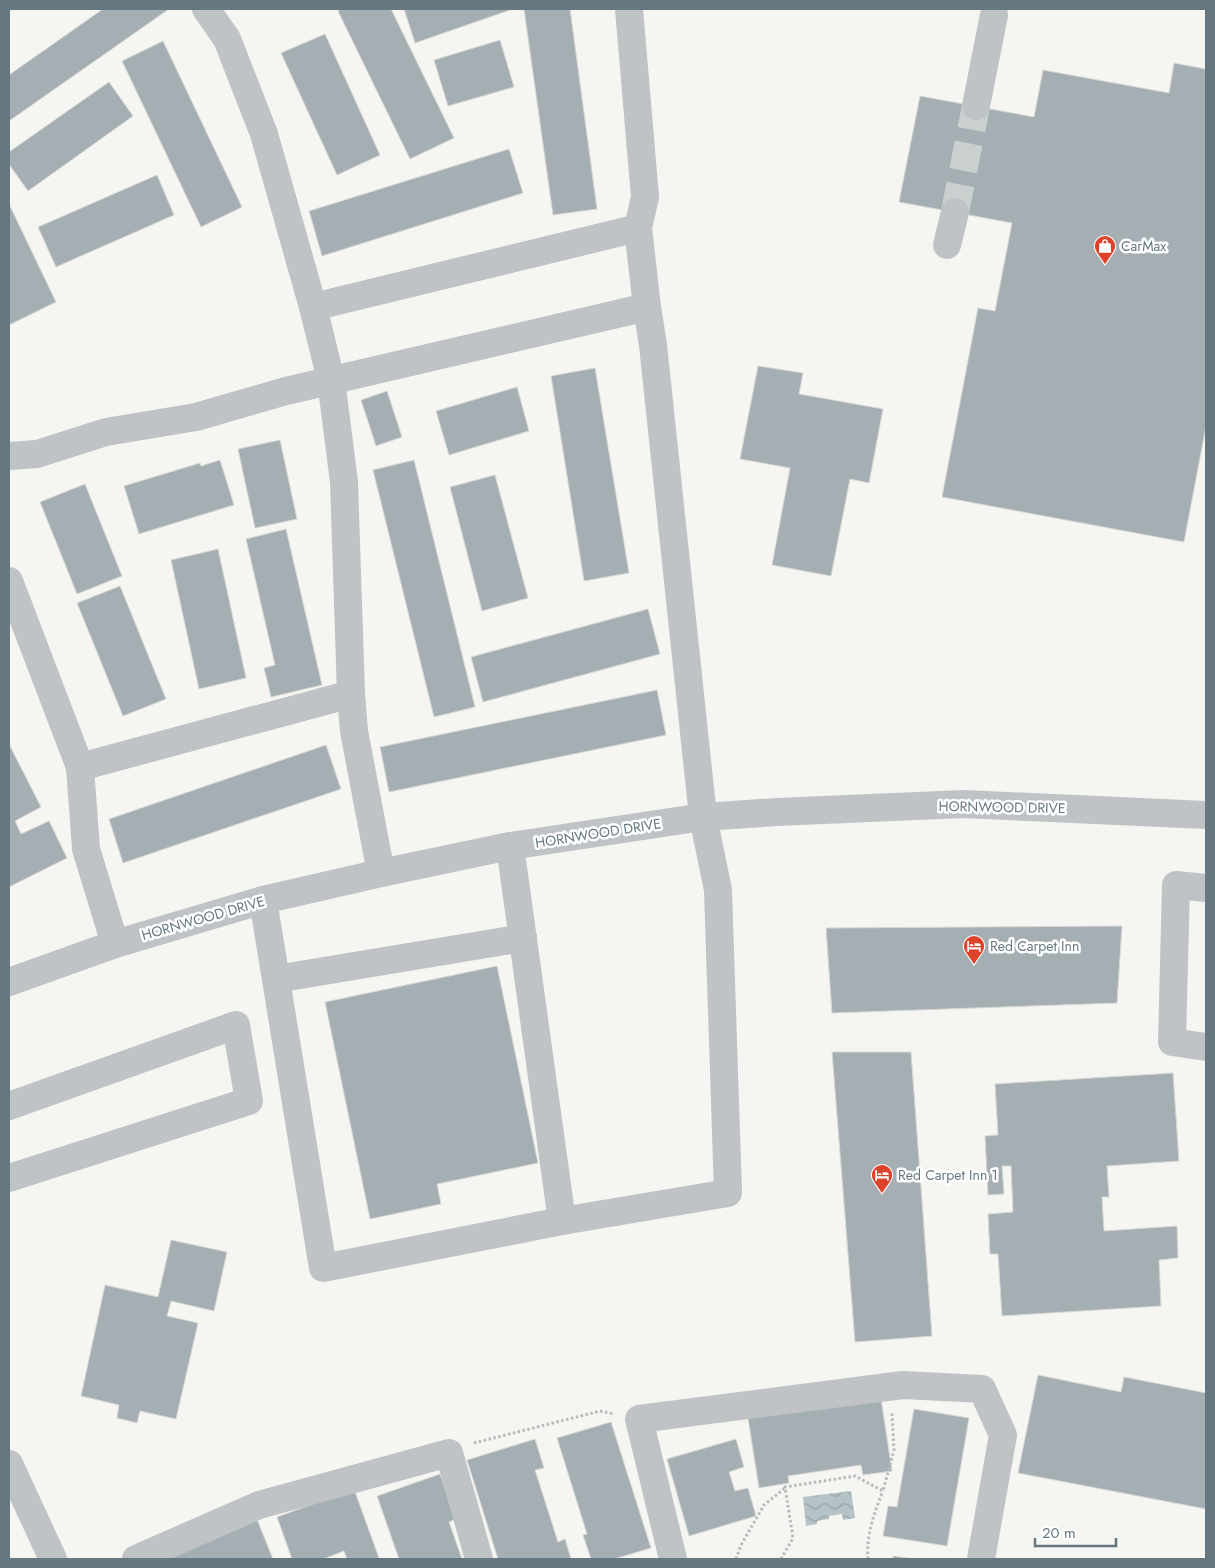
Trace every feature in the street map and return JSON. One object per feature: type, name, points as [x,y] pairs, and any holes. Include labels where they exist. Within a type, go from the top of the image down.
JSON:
[{"type":"street","points":[[206,9],[228,39],[264,134],[313,307],[331,380],[344,482],[354,732],[381,873]]},
{"type":"street","points":[[263,900],[323,1268],[562,1221],[728,1193],[718,890],[703,817],[653,345],[638,228],[645,197],[629,9]]},
{"type":"street","points":[[976,106],[994,14]]},
{"type":"street","points":[[947,245],[955,212]]},
{"type":"street","points":[[313,307],[638,228]]},
{"type":"street","points":[[9,456],[37,454],[106,432],[196,417],[331,380],[647,307]]},
{"type":"street","points":[[9,581],[80,767],[86,849],[115,944]]},
{"type":"street","points":[[80,767],[351,694]]},
{"type":"street","name":"HORNWOOD DRIVE","points":[[9,982],[115,944],[263,900],[510,846],[703,817],[964,804],[1206,815]]},
{"type":"street","points":[[510,846],[562,1221]]},
{"type":"street","points":[[1206,888],[1176,885],[1172,1042],[1206,1047]]},
{"type":"street","points":[[276,979],[523,938]]},
{"type":"street","points":[[9,1106],[236,1025],[249,1101],[9,1178]]},
{"type":"street","points":[[674,1559],[639,1419],[903,1385],[982,1388],[1003,1435],[981,1559]]},
{"type":"street","points":[[136,1559],[259,1506],[449,1453],[479,1559]]},
{"type":"street","points":[[9,1464],[53,1559]]},
{"type":"path","points":[[868,1559],[866,1544],[894,1450],[890,1386]]},
{"type":"path","points":[[449,1453],[476,1442],[600,1411],[639,1419]]},
{"type":"path","points":[[736,1559],[741,1545],[764,1505],[785,1487],[856,1476],[883,1491]]},
{"type":"path","points":[[781,1559],[793,1538],[785,1487]]},
{"type":"water","points":[[851,1491],[855,1518],[843,1520],[842,1514],[829,1516],[829,1519],[817,1521],[817,1524],[806,1526],[803,1497]]},
{"type":"building","points":[[103,9],[169,9],[9,121],[9,75]]},
{"type":"building","points":[[341,9],[391,9],[454,138],[410,159],[338,11]]},
{"type":"building","points":[[404,9],[510,9],[510,10],[415,43]]},
{"type":"building","points":[[524,9],[570,9],[597,209],[553,215]]},
{"type":"building","points":[[325,34],[380,155],[337,175],[281,53]]},
{"type":"building","points":[[500,40],[514,87],[448,106],[434,60]]},
{"type":"building","points":[[163,41],[242,207],[201,227],[122,61]]},
{"type":"building","name":"CarMax","points":[[1174,63],[1206,69],[1206,426],[1184,542],[942,497],[978,308],[995,311],[1012,223],[899,202],[920,96],[1034,117],[1043,70],[1169,93]]},
{"type":"building","points":[[109,82],[133,116],[28,191],[9,164],[9,152]]},
{"type":"building","points":[[509,149],[523,193],[322,256],[309,211]]},
{"type":"building","points":[[157,175],[174,215],[56,267],[38,227]]},
{"type":"building","points":[[9,204],[56,302],[9,325]]},
{"type":"building","points":[[758,366],[803,373],[799,394],[883,409],[869,483],[850,479],[831,576],[772,565],[790,468],[740,459]]},
{"type":"building","points":[[595,368],[629,573],[584,581],[551,376]]},
{"type":"building","points":[[517,387],[529,431],[449,455],[436,411]]},
{"type":"building","points":[[387,391],[402,437],[376,446],[361,400]]},
{"type":"building","points":[[280,440],[297,519],[255,528],[238,449]]},
{"type":"building","points":[[220,460],[234,505],[139,534],[124,486],[200,463],[201,466]]},
{"type":"building","points":[[414,460],[475,707],[434,717],[373,470]]},
{"type":"building","points":[[495,475],[528,598],[482,611],[450,487]]},
{"type":"building","points":[[85,484],[122,576],[77,594],[40,502]]},
{"type":"building","points":[[286,529],[322,685],[271,697],[264,668],[275,665],[246,539]]},
{"type":"building","points":[[218,549],[246,678],[199,689],[171,560]]},
{"type":"building","points":[[120,586],[166,699],[123,716],[77,603]]},
{"type":"building","points":[[648,609],[660,654],[483,702],[471,657]]},
{"type":"building","points":[[657,690],[666,735],[389,792],[380,747]]},
{"type":"building","points":[[9,744],[41,807],[15,821],[21,834],[49,821],[67,858],[9,887]]},
{"type":"building","points":[[326,745],[341,789],[123,863],[109,819]]},
{"type":"building","name":"Red Carpet Inn","points":[[1122,926],[1117,1003],[832,1013],[826,928]]},
{"type":"building","points":[[497,966],[538,1163],[437,1184],[441,1204],[370,1219],[325,1002]]},
{"type":"building","name":"Red Carpet Inn 1","points":[[832,1052],[911,1052],[932,1336],[855,1342]]},
{"type":"building","points":[[1173,1073],[1179,1161],[1107,1166],[1109,1197],[1102,1197],[1104,1231],[1177,1226],[1178,1258],[1159,1260],[1161,1306],[1002,1316],[998,1254],[990,1254],[988,1214],[1013,1212],[1011,1166],[1002,1166],[1004,1194],[988,1195],[985,1136],[998,1135],[995,1084]]},
{"type":"building","points":[[171,1240],[227,1252],[214,1311],[171,1301],[167,1316],[198,1323],[176,1419],[140,1411],[137,1423],[117,1418],[119,1405],[81,1396],[105,1285],[158,1297]]},
{"type":"building","points":[[1038,1375],[1121,1392],[1124,1377],[1206,1393],[1206,1509],[1018,1473]]},
{"type":"building","points":[[881,1399],[892,1471],[863,1475],[861,1465],[788,1476],[789,1483],[759,1488],[748,1418]]},
{"type":"building","points":[[914,1409],[969,1418],[947,1546],[883,1536],[888,1506],[897,1507]]},
{"type":"building","points":[[611,1422],[651,1548],[614,1559],[591,1559],[583,1535],[587,1534],[557,1438]]},
{"type":"building","points":[[535,1439],[544,1468],[535,1470],[558,1542],[565,1539],[571,1559],[498,1559],[467,1460]]},
{"type":"building","points":[[736,1439],[744,1467],[729,1472],[735,1491],[748,1488],[756,1516],[689,1536],[667,1459]]},
{"type":"building","points":[[440,1474],[456,1519],[449,1522],[462,1559],[399,1559],[377,1496]]},
{"type":"building","points":[[354,1489],[379,1558],[347,1559],[344,1551],[323,1559],[292,1559],[277,1517]]},
{"type":"building","points":[[256,1517],[273,1559],[155,1559]]},
{"type":"building","points":[[893,1556],[914,1559],[893,1559]]},
{"type":"tunnel","points":[[955,212],[976,106]]},
{"type":"place","name":"CarMax","points":[[1105,265]]},
{"type":"place","name":"Red Carpet Inn","points":[[974,965]]},
{"type":"place","name":"Red Carpet Inn 1","points":[[882,1194]]}]
